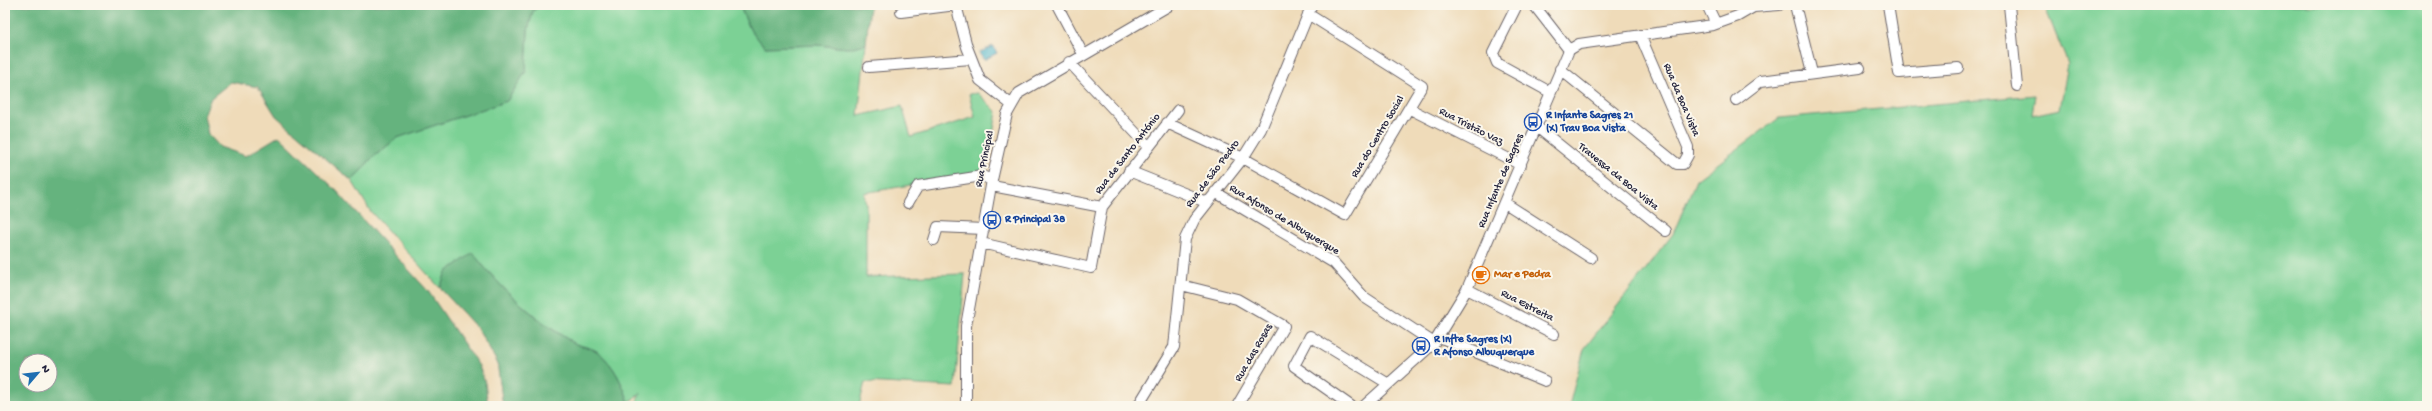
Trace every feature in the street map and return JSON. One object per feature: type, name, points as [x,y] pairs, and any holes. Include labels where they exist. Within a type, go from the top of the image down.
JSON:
[{"type":"street","points":[[900,12],[956,5],[971,59],[980,80],[1012,105]]},
{"type":"street","points":[[1058,5],[1083,54]]},
{"type":"street","name":"Rua Principal","points":[[966,406],[966,326],[1006,114],[1019,93],[1069,62],[1170,5]]},
{"type":"street","points":[[1517,5],[1493,52],[1497,63],[1550,92]]},
{"type":"street","points":[[1534,5],[1569,50],[1579,44],[1716,24],[1738,16],[1756,6],[1779,5]]},
{"type":"street","points":[[1707,5],[1716,24]]},
{"type":"street","points":[[1795,5],[1812,73]]},
{"type":"street","points":[[1888,5],[1899,74],[1958,68]]},
{"type":"street","points":[[2009,5],[2017,86]]},
{"type":"street","name":"Rua do Centro Social","points":[[1242,158],[1345,215],[1410,109],[1422,86],[1310,10]]},
{"type":"street","name":"Rua de São Pedro","points":[[1138,406],[1174,347],[1185,239],[1194,220],[1206,202],[1242,158],[1260,129],[1310,10]]},
{"type":"street","name":"Rua da Boa Vista","points":[[1560,69],[1677,164],[1682,164],[1688,155],[1688,147],[1640,35]]},
{"type":"street","name":"Rua Infante de Sagres","points":[[1364,406],[1387,383],[1436,340],[1468,289],[1569,50]]},
{"type":"street","points":[[869,67],[971,59]]},
{"type":"street","points":[[1069,62],[1148,146]]},
{"type":"street","points":[[1736,100],[1761,81],[1812,73],[1860,68]]},
{"type":"street","name":"Rua Tristão Vaz","points":[[1410,109],[1521,165]]},
{"type":"street","name":"Rua de Santo António","points":[[981,243],[1091,268],[1102,206],[1178,110]]},
{"type":"street","points":[[1168,123],[1242,158]]},
{"type":"street","name":"Travessa da Boa Vista","points":[[1537,127],[1666,231]]},
{"type":"street","points":[[1129,172],[1206,202]]},
{"type":"street","points":[[908,203],[918,186],[982,176],[992,183],[1102,206]]},
{"type":"street","name":"Rua Afonso de Albuquerque","points":[[1215,192],[1334,263],[1364,297],[1436,340],[1545,381]]},
{"type":"street","points":[[1505,203],[1591,258]]},
{"type":"street","points":[[934,240],[938,227],[984,229]]},
{"type":"street","name":"Rua das Rosas","points":[[1181,285],[1237,299],[1284,326],[1240,405]]},
{"type":"street","name":"Rua Estreita","points":[[1468,289],[1554,334]]},
{"type":"street","points":[[1351,406],[1294,366],[1310,336],[1387,383]]},
{"type":"green space","points":[[5,5],[540,5],[533,11],[528,30],[526,71],[507,101],[397,138],[371,159],[352,181],[276,116],[258,87],[231,82],[211,98],[204,115],[208,134],[220,147],[246,156],[279,136],[335,189],[428,291],[479,366],[485,383],[488,406],[5,406]]},
{"type":"green space","points":[[540,5],[739,5],[751,31],[765,47],[817,45],[848,48],[866,44],[858,116],[902,106],[911,137],[975,117],[969,94],[978,93],[997,112],[986,172],[864,193],[866,205],[866,277],[965,274],[955,387],[865,382],[859,406],[634,406],[641,393],[629,402],[614,369],[605,358],[594,349],[574,343],[532,314],[495,279],[473,254],[446,272],[440,288],[371,212],[352,181],[371,159],[397,138],[507,101],[526,71],[528,30],[533,11]]},
{"type":"green space","points":[[739,5],[870,5],[866,44],[848,48],[817,45],[765,47],[751,31]]},
{"type":"green space","points":[[2044,5],[2427,5],[2427,406],[1569,406],[1584,349],[1673,234],[1696,180],[1779,118],[2035,95],[2032,115],[2060,109],[2068,64]]},
{"type":"green space","points":[[473,253],[506,291],[532,314],[574,343],[594,349],[605,358],[614,369],[629,402],[618,406],[503,406],[497,362],[477,328],[440,288],[446,272]]},
{"type":"water","points":[[993,46],[997,53],[984,60],[979,53]]},
{"type":"place","name":"R Infante Sagres 21 (X) Trav Boa Vista","points":[[1533,122]]},
{"type":"place","name":"R Principal 38","points":[[992,220]]},
{"type":"place","name":"Mar e Pedra","points":[[1481,275]]},
{"type":"place","name":"R Infte Sagres (X) R Afonso Albuquerque","points":[[1421,346]]}]
